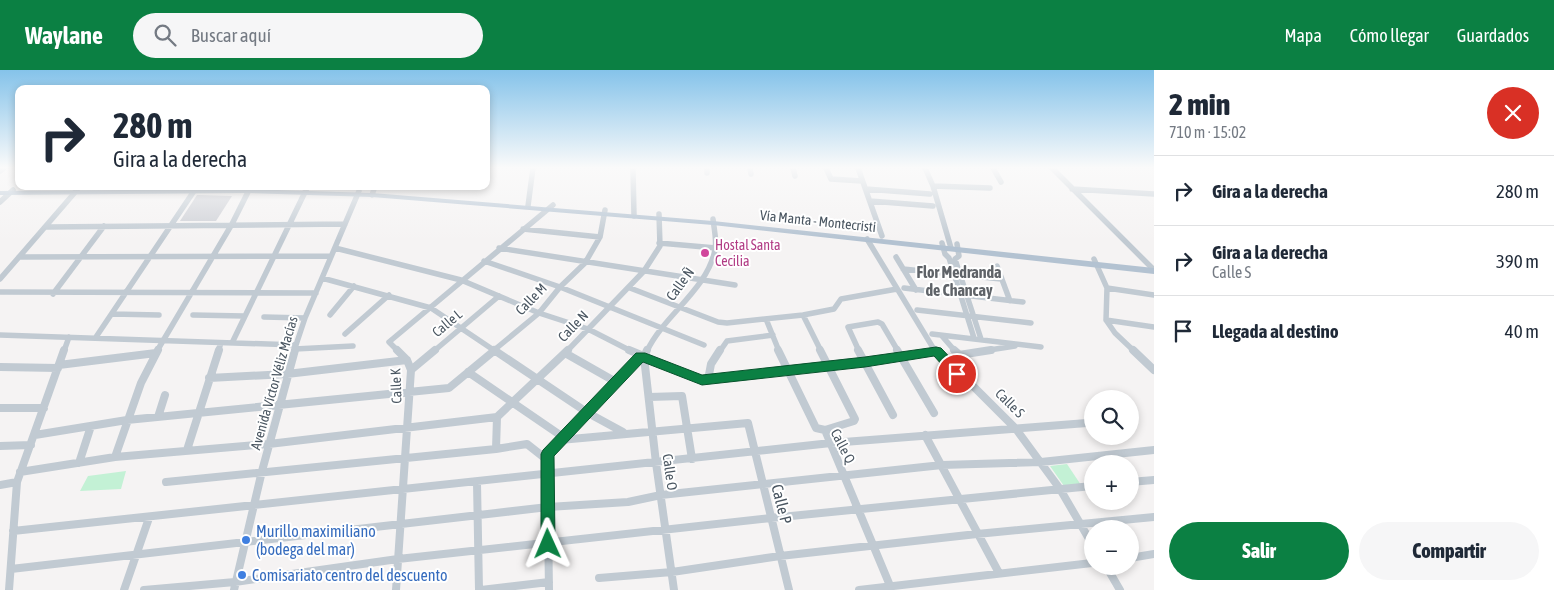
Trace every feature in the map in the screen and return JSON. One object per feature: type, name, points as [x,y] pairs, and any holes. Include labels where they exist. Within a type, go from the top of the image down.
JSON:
[{"type":"main road","name":"Vía Manta - Montecristi","points":[[388,192],[882,236],[950,246]]},
{"type":"main road","name":"Vía Manta - Montecristi","points":[[713,221],[1153,268]]},
{"type":"street","points":[[0,202],[12,192]]},
{"type":"street","points":[[0,279],[76,192]]},
{"type":"street","points":[[96,337],[193,192]]},
{"type":"street","points":[[115,457],[141,383],[156,353],[190,292],[232,224],[248,192]]},
{"type":"street","points":[[232,343],[305,192]]},
{"type":"street","name":"Avenida Víctor Véliz Macías","points":[[235,586],[262,471],[295,347],[305,318],[359,192]]},
{"type":"street","points":[[528,204],[530,192]]},
{"type":"street","points":[[634,192],[634,214]]},
{"type":"street","points":[[867,192],[882,236]]},
{"type":"street","points":[[908,192],[930,194]]},
{"type":"street","points":[[936,192],[957,275],[977,339]]},
{"type":"street","points":[[1075,192],[1153,268]]},
{"type":"street","points":[[1126,192],[1154,194]]},
{"type":"street","points":[[870,201],[933,206]]},
{"type":"street","name":"Calle K","points":[[396,590],[411,370],[407,360],[390,342],[461,280],[551,206]]},
{"type":"street","name":"Calle M","points":[[411,392],[449,388],[539,313],[560,287],[585,263],[600,237],[604,212]]},
{"type":"street","name":"Calle N","points":[[497,417],[565,353],[630,288],[644,271],[659,243],[659,216]]},
{"type":"street","points":[[659,243],[716,248],[713,221]]},
{"type":"street","points":[[47,227],[345,224]]},
{"type":"street","points":[[53,294],[104,226]]},
{"type":"street","points":[[523,229],[600,237]]},
{"type":"street","name":"Calle S","points":[[868,239],[901,289],[936,352],[1016,429],[1060,489],[1084,530]]},
{"type":"street","points":[[950,246],[959,256],[955,259],[957,275]]},
{"type":"street","points":[[335,248],[461,280],[539,313],[588,330],[642,357],[702,380],[936,352]]},
{"type":"street","points":[[499,248],[585,263],[735,284]]},
{"type":"street","name":"Calle Ñ","points":[[546,459],[549,451],[642,357],[700,280],[716,248]]},
{"type":"street","points":[[20,257],[332,256]]},
{"type":"street","points":[[896,257],[916,290]]},
{"type":"street","points":[[484,261],[560,287],[704,345]]},
{"type":"street","points":[[1096,261],[1106,288],[1106,320],[1115,333],[1154,370]]},
{"type":"street","points":[[997,266],[1010,301]]},
{"type":"street","points":[[903,269],[1001,279]]},
{"type":"street","points":[[322,278],[431,308],[588,413],[624,433]]},
{"type":"street","points":[[330,315],[354,286]]},
{"type":"street","points":[[630,288],[718,322],[803,315],[834,309],[840,299],[901,289],[1023,302]]},
{"type":"street","points":[[1106,288],[1154,295]]},
{"type":"street","points":[[0,292],[53,294],[127,292],[316,293]]},
{"type":"street","points":[[345,334],[389,295]]},
{"type":"street","name":"Calle L","points":[[411,370],[499,296]]},
{"type":"street","points":[[917,310],[1031,322]]},
{"type":"street","points":[[112,314],[159,315]]},
{"type":"street","points":[[194,315],[244,316]]},
{"type":"street","points":[[803,315],[855,419],[854,421],[825,430]]},
{"type":"street","points":[[264,317],[305,318]]},
{"type":"street","name":"Calle Q","points":[[766,319],[787,371],[816,428],[825,430],[831,443],[890,588]]},
{"type":"street","points":[[1106,320],[1154,327]]},
{"type":"street","points":[[893,415],[848,327],[880,323],[934,413]]},
{"type":"street","points":[[932,334],[1041,346]]},
{"type":"street","points":[[0,335],[96,337],[295,347],[353,346]]},
{"type":"street","points":[[708,380],[708,374],[712,365],[727,341],[773,335]]},
{"type":"street","points":[[942,336],[971,365]]},
{"type":"street","points":[[9,590],[17,482],[69,337]]},
{"type":"street","points":[[187,450],[221,343]]},
{"type":"street","points":[[959,355],[1024,344]]},
{"type":"street","points":[[0,367],[59,367],[156,353]]},
{"type":"street","points":[[565,353],[616,382]]},
{"type":"street","name":"Calle O","points":[[642,357],[674,590]]},
{"type":"street","points":[[210,378],[288,374],[407,360]]},
{"type":"street","points":[[468,372],[514,402],[562,439],[687,428]]},
{"type":"street","points":[[35,434],[127,420],[411,392]]},
{"type":"street","points":[[158,417],[165,395]]},
{"type":"street","points":[[649,397],[682,396],[692,459]]},
{"type":"street","points":[[0,408],[44,408]]},
{"type":"street","points":[[20,472],[115,457],[269,444],[497,417],[496,449]]},
{"type":"street","name":"Calle P","points":[[687,428],[748,423],[789,590]]},
{"type":"street","points":[[13,531],[755,453],[831,443],[1084,423]]},
{"type":"street","points":[[79,463],[91,426]]},
{"type":"street","points":[[925,435],[998,573]]},
{"type":"street","points":[[166,482],[496,449],[526,444],[546,459],[549,586],[480,590],[476,483]]},
{"type":"street","points":[[0,446],[31,445]]},
{"type":"street","points":[[10,569],[548,507],[628,502],[661,495],[844,475],[942,465],[1041,462],[1154,450]]},
{"type":"street","points":[[1139,481],[1154,480]]},
{"type":"street","points":[[0,485],[17,482]]},
{"type":"street","points":[[144,590],[235,586],[398,559],[960,498],[1084,487]]},
{"type":"street","points":[[599,578],[672,572],[780,556],[977,534],[1154,517]]},
{"type":"street","points":[[124,590],[149,518]]},
{"type":"street","points":[[1139,556],[1154,554]]},
{"type":"street","points":[[860,590],[1084,564]]},
{"type":"street","points":[[1111,575],[1120,590]]},
{"type":"green space","points":[[1067,464],[1081,485],[1064,486],[1050,466]]},
{"type":"green space","points":[[126,471],[121,489],[80,491],[88,476]]},
{"type":"building","points":[[197,195],[232,196],[216,221],[180,221]]},
{"type":"place","name":"Hostal Santa Cecilia","points":[[705,253]]},
{"type":"place","name":"Murillo maximiliano (bodega del mar)","points":[[246,540]]},
{"type":"place","name":"Comisariato centro del descuento","points":[[242,575]]},
{"type":"district","name":"Flor Medranda de Chancay","points":[[959,281]]},
{"type":"route","points":[[548,544],[547,454],[641,356],[702,380],[936,352],[957,374]]}]
